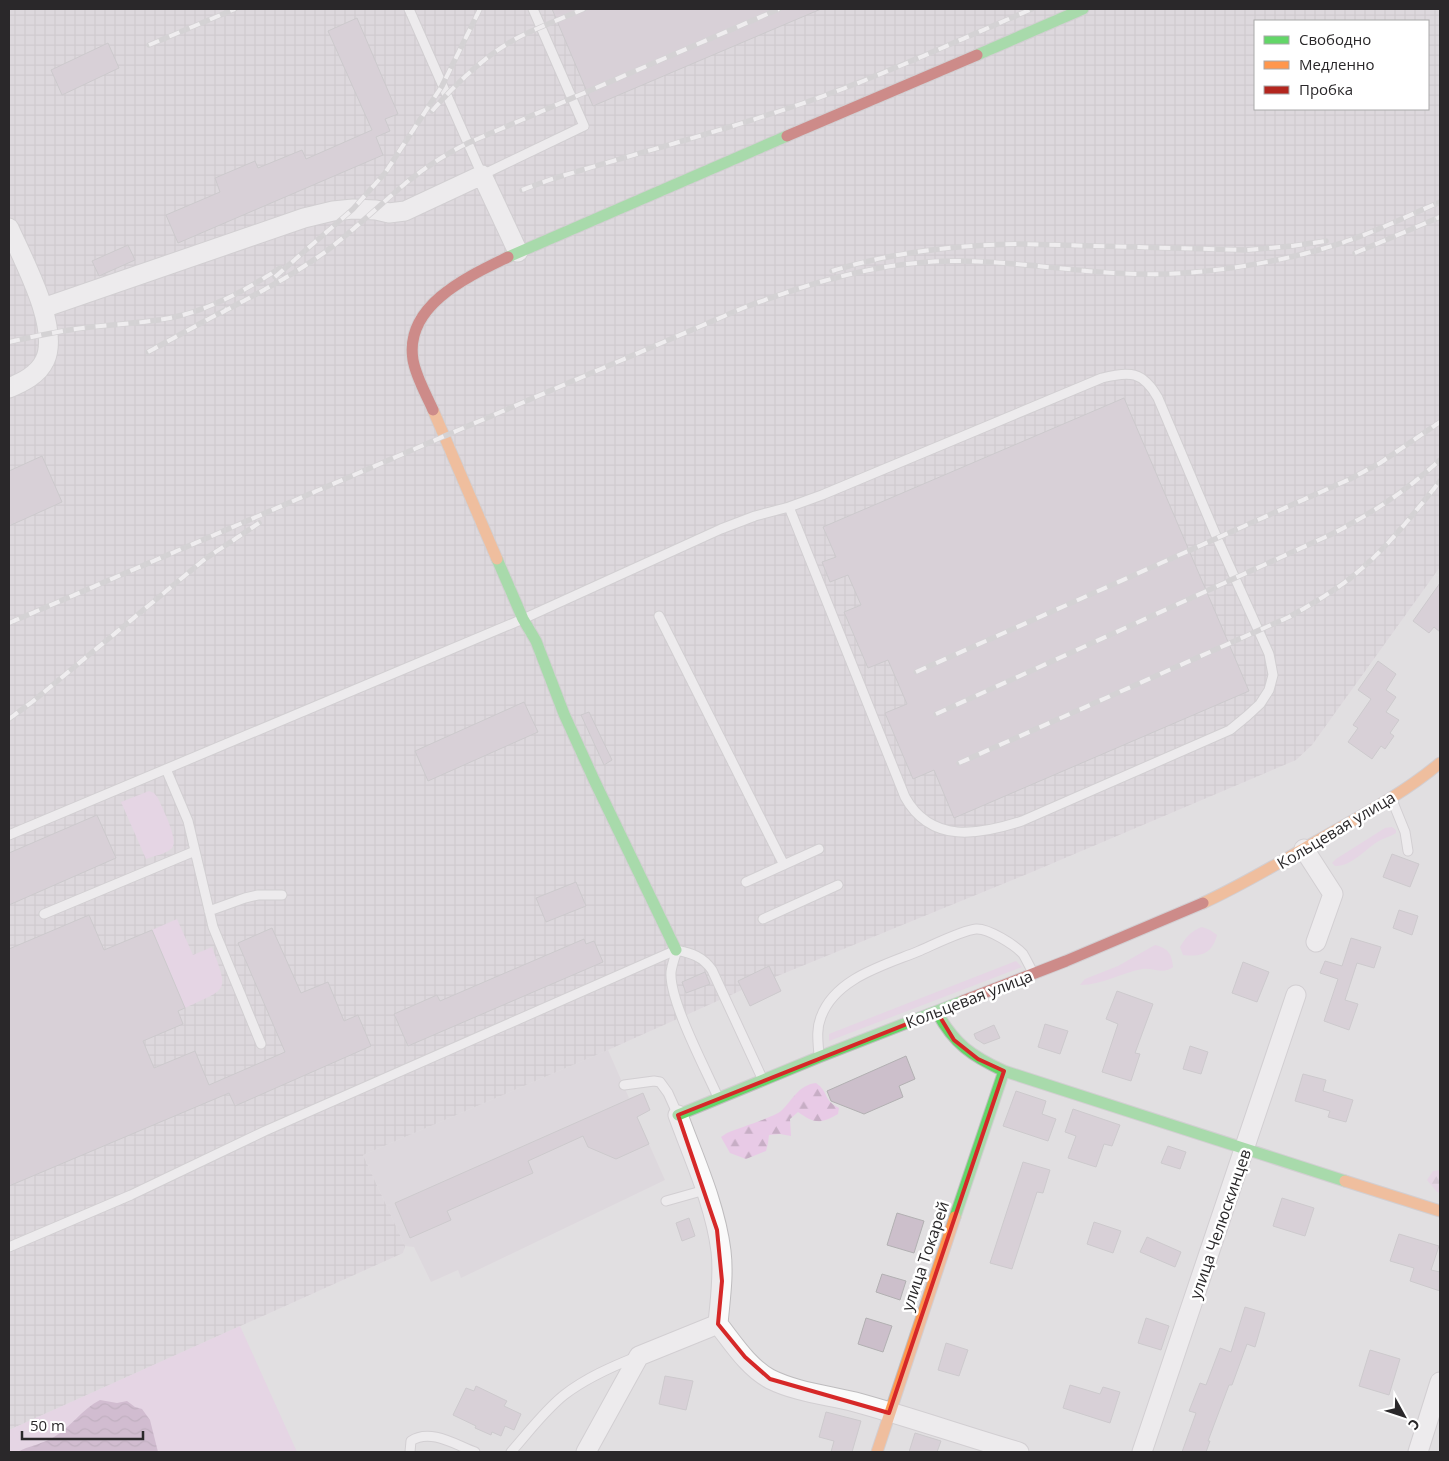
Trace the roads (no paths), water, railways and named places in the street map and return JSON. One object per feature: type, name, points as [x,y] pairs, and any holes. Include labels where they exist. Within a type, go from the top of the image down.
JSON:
[{"type":"street","points":[[676,950],[591,783],[536,641],[523,619],[421,382],[413,358],[414,336],[432,302],[450,288],[518,252],[1083,9]]},
{"type":"street","points":[[43,308],[304,218],[332,211],[376,210],[389,213],[405,211],[482,175],[518,252]]},
{"type":"street","points":[[9,228],[43,308],[48,333],[45,359],[40,369],[32,376],[9,388]]},
{"type":"street","name":"Кольцевая улица","points":[[678,1115],[819,1057],[1034,973],[1186,911],[1232,890],[1392,798],[1422,778],[1440,763]]},
{"type":"street","points":[[1304,849],[1333,894],[1316,942]]},
{"type":"street","name":"улица Челюскинцев","points":[[1142,1452],[1296,995]]},
{"type":"street","points":[[937,1012],[954,1040],[966,1051],[1004,1071],[1245,1150],[1440,1211]]},
{"type":"street","name":"улица Токарей","points":[[877,1452],[1004,1071]]},
{"type":"street","points":[[678,1115],[717,1230],[721,1253],[722,1281],[718,1324],[757,1369],[770,1379],[810,1393],[853,1402],[1019,1452]]},
{"type":"street","points":[[586,1452],[639,1356],[718,1324]]},
{"type":"street","points":[[1418,1452],[1440,1382]]},
{"type":"lane","points":[[409,9],[482,175],[584,126],[533,9]]},
{"type":"lane","points":[[9,835],[523,619],[722,528],[822,496],[1102,378],[1123,374],[1141,376],[1151,384],[1158,398],[1217,538],[1269,654],[1273,675],[1269,690],[1254,710],[1230,730],[1022,821],[1005,827],[973,833],[960,833],[940,829],[917,814],[905,797],[789,508]]},
{"type":"lane","points":[[660,616],[784,865]]},
{"type":"lane","points":[[166,769],[188,821],[220,948],[261,1044]]},
{"type":"lane","points":[[1392,798],[1405,832],[1408,851]]},
{"type":"lane","points":[[746,882],[819,849]]},
{"type":"lane","points":[[44,914],[195,851]]},
{"type":"lane","points":[[763,919],[838,885]]},
{"type":"lane","points":[[209,910],[258,895],[282,895]]},
{"type":"lane","points":[[819,1057],[818,1033],[821,1017],[826,1006],[840,989],[857,977],[950,938],[977,929],[1000,937],[1022,954],[1034,973]]},
{"type":"lane","points":[[676,950],[671,972],[672,983],[680,1008],[718,1098]]},
{"type":"lane","points":[[9,1247],[131,1195],[265,1131],[676,950],[697,956],[706,962],[712,970],[763,1080]]},
{"type":"lane","points":[[624,1086],[654,1081],[660,1082],[668,1092],[678,1115]]},
{"type":"lane","points":[[666,1201],[705,1190]]},
{"type":"lane","points":[[511,1452],[543,1415],[564,1395],[591,1378],[639,1356]]},
{"type":"lane","points":[[410,1452],[411,1441],[419,1436],[436,1437],[474,1452]]},
{"type":"water","points":[[100,1400],[117,1403],[127,1401],[135,1407],[142,1409],[150,1420],[158,1452],[17,1452],[54,1437]]},
{"type":"railway","points":[[149,45],[235,9]]},
{"type":"railway","points":[[275,277],[353,209],[385,173],[442,86],[480,9]]},
{"type":"railway","points":[[432,111],[478,65],[505,45],[534,30],[584,9]]},
{"type":"railway","points":[[221,313],[276,283],[329,249],[421,171],[460,147],[779,9]]},
{"type":"railway","points":[[522,190],[552,179],[719,130],[818,98],[899,66],[1032,9]]},
{"type":"railway","points":[[9,623],[743,308],[821,282],[874,269],[928,262],[956,261],[1126,274],[1183,273],[1220,269],[1277,260],[1346,242],[1440,202]]},
{"type":"railway","points":[[1355,253],[1440,217]]},
{"type":"railway","points":[[832,271],[901,254],[972,246],[1020,244],[1247,250],[1326,241]]},
{"type":"railway","points":[[9,342],[70,330],[150,321],[185,314],[227,298],[280,268]]},
{"type":"railway","points":[[148,352],[227,309]]},
{"type":"railway","points":[[916,672],[1350,479],[1380,463],[1440,422]]},
{"type":"railway","points":[[936,714],[1332,534],[1389,501],[1440,460]]},
{"type":"railway","points":[[959,763],[1304,609],[1348,580],[1374,558],[1440,481]]},
{"type":"railway","points":[[9,719],[205,559],[259,523]]}]
